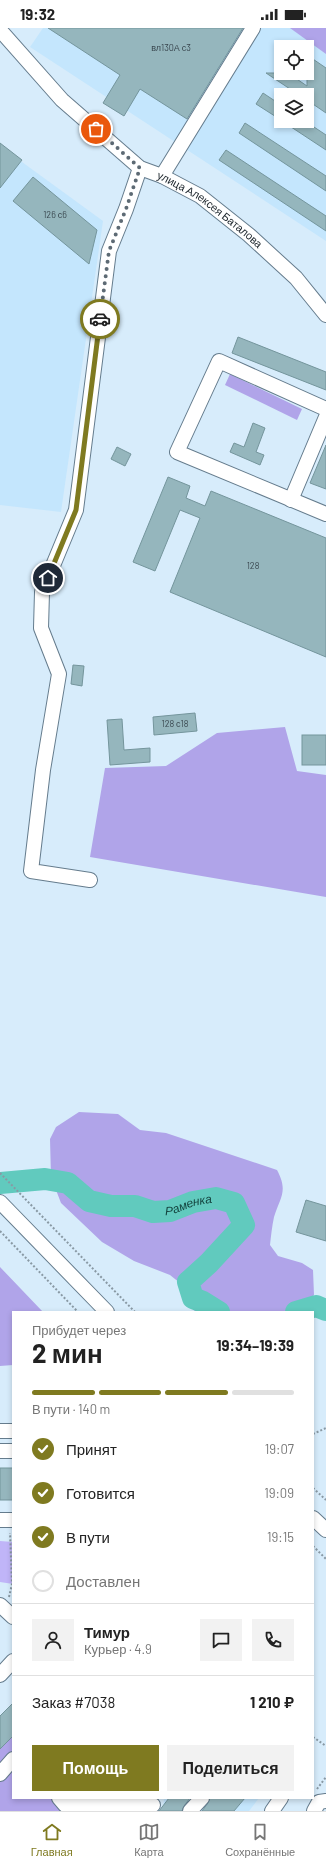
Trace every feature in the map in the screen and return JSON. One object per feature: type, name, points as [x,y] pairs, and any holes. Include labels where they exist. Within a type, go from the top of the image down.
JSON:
[{"type":"street","points":[[162,176],[254,28]]},
{"type":"street","name":"улица Алексея Баталова","points":[[0,30],[62,100],[140,168],[162,176],[200,196],[249,234],[296,278],[326,315]]},
{"type":"street","points":[[90,880],[31,871],[42,770],[59,674],[41,628],[42,592],[76,510],[109,251],[126,209],[140,168]]},
{"type":"street","points":[[326,409],[220,361],[177,452],[326,514]]},
{"type":"street","points":[[291,500],[326,417]]},
{"type":"street","points":[[0,1202],[106,1311]]},
{"type":"street","points":[[0,1431],[12,1431]]},
{"type":"street","points":[[0,1451],[12,1450]]},
{"type":"street","points":[[314,1519],[326,1530]]},
{"type":"street","points":[[0,1675],[12,1662]]},
{"type":"street","points":[[0,1774],[12,1760]]},
{"type":"street","points":[[60,1799],[65,1805],[153,1805]]},
{"type":"street","points":[[190,1811],[201,1799]]},
{"type":"street","points":[[272,1811],[280,1799]]},
{"type":"path","points":[[0,1173],[134,1311]]},
{"type":"path","points":[[0,1231],[77,1311]]},
{"type":"path","points":[[314,1433],[326,1428]]},
{"type":"path","points":[[314,1489],[326,1500]]},
{"type":"path","points":[[7,1611],[12,1584],[8,1520]]},
{"type":"path","points":[[314,1547],[326,1559]]},
{"type":"path","points":[[314,1738],[326,1746]]},
{"type":"path","points":[[317,1801],[326,1777]]},
{"type":"shaded area","points":[[43,28],[326,28],[326,241],[30,47]]},
{"type":"shaded area","points":[[290,28],[326,28],[326,54],[314,45],[314,40],[307,40]]},
{"type":"shaded area","points":[[0,146],[103,221],[61,512],[0,505]]},
{"type":"shaded area","points":[[230,374],[302,409],[297,420],[225,385]]},
{"type":"shaded area","points":[[285,727],[297,771],[326,775],[326,897],[90,857],[105,768],[166,766],[217,733]]},
{"type":"shaded area","points":[[79,1112],[118,1114],[140,1130],[166,1133],[277,1170],[283,1189],[274,1217],[270,1245],[278,1256],[302,1263],[313,1270],[314,1295],[298,1311],[195,1311],[188,1293],[180,1283],[170,1275],[134,1261],[102,1242],[61,1203],[51,1177],[50,1139],[56,1127]]},
{"type":"shaded area","points":[[0,1267],[42,1311],[12,1311],[12,1365],[0,1366]]},
{"type":"shaded area","points":[[0,1541],[12,1542],[12,1584],[0,1582]]},
{"type":"shaded area","points":[[12,1737],[12,1799],[80,1799],[153,1811],[0,1811],[0,1749]]},
{"type":"shaded area","points":[[164,1799],[258,1799],[249,1811],[163,1811]]},
{"type":"building","points":[[48,28],[243,28],[187,119],[140,89],[124,116],[103,103],[120,75]]},
{"type":"building","points":[[314,60],[326,68],[326,113],[314,105],[314,88],[288,88],[276,80],[298,80],[307,86],[307,80],[314,80]]},
{"type":"building","points":[[266,73],[274,73],[274,78]]},
{"type":"building","points":[[263,93],[274,100],[274,116],[256,104]]},
{"type":"building","points":[[245,123],[326,176],[326,191],[239,133]]},
{"type":"building","points":[[314,127],[326,135],[326,150],[293,128]]},
{"type":"building","points":[[0,143],[22,160],[0,188]]},
{"type":"building","points":[[226,150],[326,216],[326,231],[219,160]]},
{"type":"building","points":[[33,177],[97,230],[89,264],[13,201]]},
{"type":"building","points":[[238,337],[326,372],[326,390],[232,353]]},
{"type":"building","points":[[253,423],[265,428],[256,452],[264,455],[260,465],[230,452],[234,443],[244,447]]},
{"type":"building","points":[[326,445],[326,489],[310,483]]},
{"type":"building","points":[[117,447],[131,454],[125,466],[111,459]]},
{"type":"building","points":[[168,477],[190,486],[186,498],[205,506],[211,491],[326,538],[326,657],[170,592],[200,518],[180,510],[155,571],[133,562]]},
{"type":"building","points":[[73,665],[84,666],[82,686],[71,684]]},
{"type":"building","points":[[195,713],[197,731],[154,735],[153,717]]},
{"type":"building","points":[[122,719],[124,750],[150,748],[150,762],[110,765],[107,720]]},
{"type":"building","points":[[302,735],[326,735],[326,765],[302,765]]},
{"type":"building","points":[[306,1200],[326,1206],[326,1241],[296,1232]]},
{"type":"building","points":[[0,1468],[12,1468],[12,1500],[0,1500]]},
{"type":"building","points":[[12,1704],[12,1737],[0,1749],[0,1716]]},
{"type":"building","points":[[168,1799],[189,1799],[182,1811],[159,1811]]},
{"type":"building","points":[[210,1799],[244,1799],[234,1811],[202,1811]]},
{"type":"waterway","name":"Раменка","points":[[0,1183],[45,1179],[68,1183],[89,1201],[111,1206],[135,1206],[153,1212],[170,1211],[193,1202],[216,1198],[234,1203],[244,1225],[209,1263],[188,1282],[193,1298],[217,1311]]},
{"type":"waterway","name":"Раменка","points":[[299,1311],[316,1306],[326,1310]]},
{"type":"way so far","points":[[96,129],[140,168],[126,209],[109,251],[100,319]]},
{"type":"route","points":[[48,578],[76,510],[100,319]]}]
